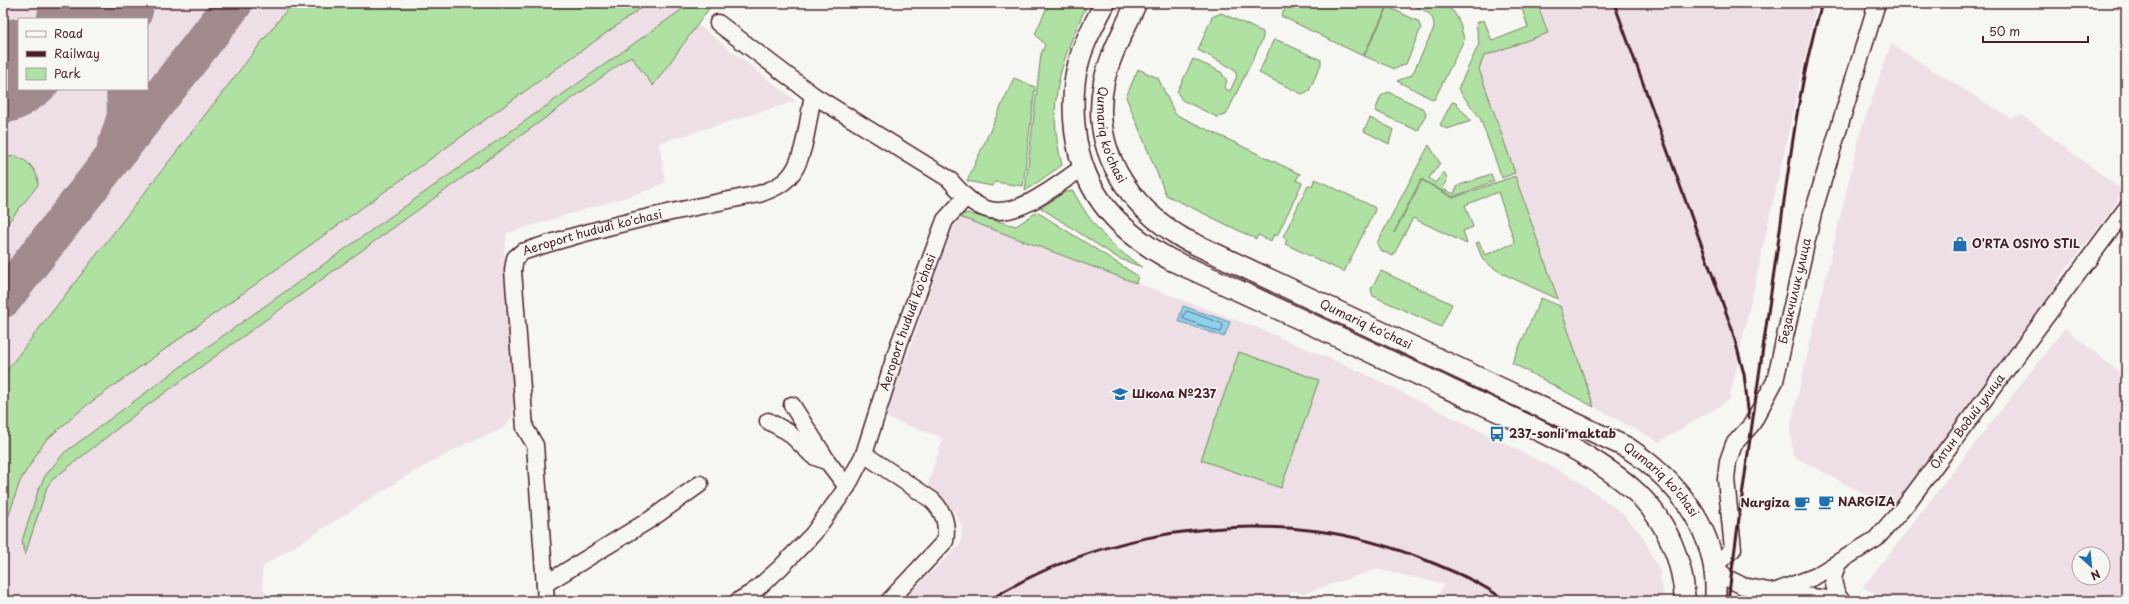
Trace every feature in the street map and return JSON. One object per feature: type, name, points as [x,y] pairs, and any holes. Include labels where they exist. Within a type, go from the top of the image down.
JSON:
[{"type":"main road","name":"Qumariq ko'chasi","points":[[1104,3],[1082,49],[1075,79],[1074,126],[1082,168],[1097,196],[1125,228],[1171,260],[1554,440],[1601,465],[1650,507],[1668,536],[1680,566],[1685,601]]},
{"type":"main road","name":"Qumariq ko'chasi","points":[[1136,3],[1112,57],[1103,95],[1102,122],[1106,147],[1110,160],[1123,184],[1145,210],[1172,231],[1628,448],[1668,480],[1690,507],[1707,540],[1714,566],[1715,601]]},
{"type":"main road","points":[[1324,331],[1334,309]]},
{"type":"street","name":"Безакчилик улица","points":[[1714,566],[1733,549],[1726,479],[1728,461],[1734,444],[1752,424],[1775,381],[1813,213],[1877,3]]},
{"type":"street","points":[[718,23],[813,95],[949,179],[966,197],[989,210],[1000,211],[1028,203],[1082,168]]},
{"type":"street","name":"Aeroport hududi ko'chasi","points":[[546,601],[535,445],[525,428],[513,270],[515,258],[522,252],[579,233],[638,218],[760,194],[777,187],[788,178],[798,165],[813,95]]},
{"type":"street","name":"Aeroport hududi ko'chasi","points":[[738,601],[753,592],[779,569],[813,534],[847,487],[864,454],[899,344],[945,220],[966,197]]},
{"type":"street","name":"Олтин Водий улица","points":[[1751,601],[1814,577],[1876,539],[1896,518],[2126,209]]},
{"type":"street","points":[[792,405],[828,462],[847,487]]},
{"type":"street","points":[[768,421],[788,432],[813,456],[828,462]]},
{"type":"street","points":[[864,454],[932,500],[938,506],[946,521],[945,541],[889,601]]},
{"type":"street","points":[[545,584],[651,519],[700,484]]},
{"type":"street","points":[[1839,562],[1834,571],[1833,582],[1842,601]]},
{"type":"street","points":[[1714,566],[1727,578],[1743,586],[1774,592],[1842,601]]},
{"type":"shaded area","points":[[3,3],[713,3],[697,24],[796,101],[659,143],[665,182],[649,190],[507,233],[504,252],[515,364],[515,392],[512,417],[503,429],[467,443],[413,472],[263,566],[263,588],[271,601],[3,601]]},
{"type":"shaded area","points":[[1537,3],[1817,3],[1729,400],[1659,442],[1594,407],[1479,69],[1484,56],[1548,33]]},
{"type":"shaded area","points":[[1837,3],[1884,3],[1880,14]]},
{"type":"shaded area","name":"O'RTA OSIYO STIL","points":[[1891,44],[2010,118],[2022,115],[2122,190],[2112,210],[2059,278],[2049,303],[1894,510],[1793,456],[1790,428],[1861,130]]},
{"type":"shaded area","points":[[957,216],[1255,327],[1359,371],[1576,479],[1623,514],[1641,534],[1659,569],[1663,593],[1662,601],[1435,601],[1444,584],[1377,569],[1302,594],[1292,590],[1286,601],[901,601],[961,544],[962,526],[956,514],[928,484],[943,438],[885,417]]},
{"type":"shaded area","points":[[2065,328],[2126,378],[2126,601],[1888,601],[1863,587]]},
{"type":"green space","points":[[292,3],[648,3],[87,405],[45,441],[20,481],[9,515],[3,518],[3,375]]},
{"type":"green space","points":[[691,3],[713,3],[653,86],[631,56],[141,410],[52,480],[47,487],[25,555],[22,541],[38,491],[45,476],[64,453],[210,345]]},
{"type":"green space","points":[[1049,3],[1079,3],[1086,7],[1069,47],[1058,84],[1055,122],[1057,143],[1062,165],[1025,191],[1041,54],[1045,45],[1035,34]]},
{"type":"green space","points":[[1288,3],[1379,3],[1387,7],[1363,56],[1281,16]]},
{"type":"green space","points":[[1408,3],[1431,3],[1447,6],[1457,17],[1461,27],[1464,40],[1434,100],[1397,81],[1412,75],[1434,28],[1434,23],[1430,15],[1422,9]]},
{"type":"green space","points":[[1520,3],[1537,3],[1548,33],[1484,56],[1479,69],[1515,173],[1502,178],[1480,118],[1458,89],[1479,44],[1476,23],[1484,20],[1492,41],[1528,27]]},
{"type":"green space","points":[[1388,7],[1418,21],[1421,28],[1406,64],[1395,69],[1364,56]]},
{"type":"green space","points":[[1221,13],[1263,32],[1263,38],[1226,115],[1217,117],[1182,100],[1177,92],[1193,59],[1221,72],[1227,81],[1224,88],[1230,91],[1237,76],[1234,69],[1198,50],[1212,17]]},
{"type":"green space","points":[[1275,39],[1321,60],[1321,64],[1309,91],[1302,94],[1259,73]]},
{"type":"green space","points":[[1138,69],[1158,78],[1175,114],[1300,174],[1296,180],[1302,183],[1277,236],[1274,234],[1271,241],[1258,235],[1256,239],[1166,195],[1126,97]]},
{"type":"green space","points":[[1014,78],[1035,87],[1023,186],[995,182],[992,186],[967,181]]},
{"type":"green space","points":[[1388,92],[1424,109],[1426,114],[1418,131],[1375,111],[1381,96]]},
{"type":"green space","points":[[1452,102],[1456,103],[1471,121],[1447,129],[1440,125]]},
{"type":"green space","points":[[1370,118],[1393,129],[1389,144],[1364,131]]},
{"type":"green space","points":[[1429,145],[1440,163],[1429,178],[1435,183],[1444,172],[1447,178],[1443,189],[1454,194],[1457,186],[1491,174],[1494,181],[1453,197],[1421,179],[1394,233],[1422,180],[1453,198],[1515,176],[1558,299],[1501,273],[1483,260],[1476,243],[1479,242],[1485,255],[1515,243],[1498,192],[1465,205],[1473,227],[1463,231],[1467,244],[1413,218],[1393,256],[1380,250],[1377,243]]},
{"type":"green space","points":[[15,156],[32,167],[38,180],[38,185],[3,229],[3,161],[9,157]]},
{"type":"green space","points":[[1315,179],[1374,207],[1375,210],[1344,272],[1285,244],[1287,240],[1283,237],[1308,185],[1312,186]]},
{"type":"green space","points":[[1073,191],[1087,215],[1102,234],[1130,259],[1142,267],[1118,258],[1041,208],[1065,192]]},
{"type":"green space","points":[[1037,212],[1138,276],[1136,283],[957,216],[967,213],[1016,226]]},
{"type":"green space","points":[[1381,271],[1452,304],[1441,327],[1373,296],[1371,289]]},
{"type":"green space","points":[[1541,298],[1560,306],[1594,407],[1512,363]]},
{"type":"green space","points":[[1239,352],[1319,380],[1281,488],[1201,460]]},
{"type":"water","points":[[1183,306],[1230,322],[1224,337],[1178,321]]},
{"type":"taxiway","points":[[3,299],[234,3]]},
{"type":"taxiway","points":[[13,69],[18,66]]},
{"type":"taxiway","points":[[116,147],[126,116],[125,90]]},
{"type":"runway","points":[[85,18],[107,3]]},
{"type":"runway","points":[[3,76],[18,66]]},
{"type":"railway","points":[[1614,3],[1732,329],[1744,374],[1749,418]]},
{"type":"railway","points":[[1728,601],[1790,157],[1800,95],[1822,3]]},
{"type":"railway","points":[[988,601],[1025,580],[1064,562],[1105,548],[1147,538],[1190,531],[1233,527],[1276,527],[1318,531],[1374,543],[1438,565],[1478,583],[1506,601]]},
{"type":"place","name":"O'RTA OSIYO STIL","points":[[1960,244]]},
{"type":"place","name":"Школа №237","points":[[1120,394]]},
{"type":"place","name":"237-sonli maktab","points":[[1497,434]]},
{"type":"place","name":"NARGIZA","points":[[1826,502]]},
{"type":"place","name":"Nargiza","points":[[1802,503]]}]
